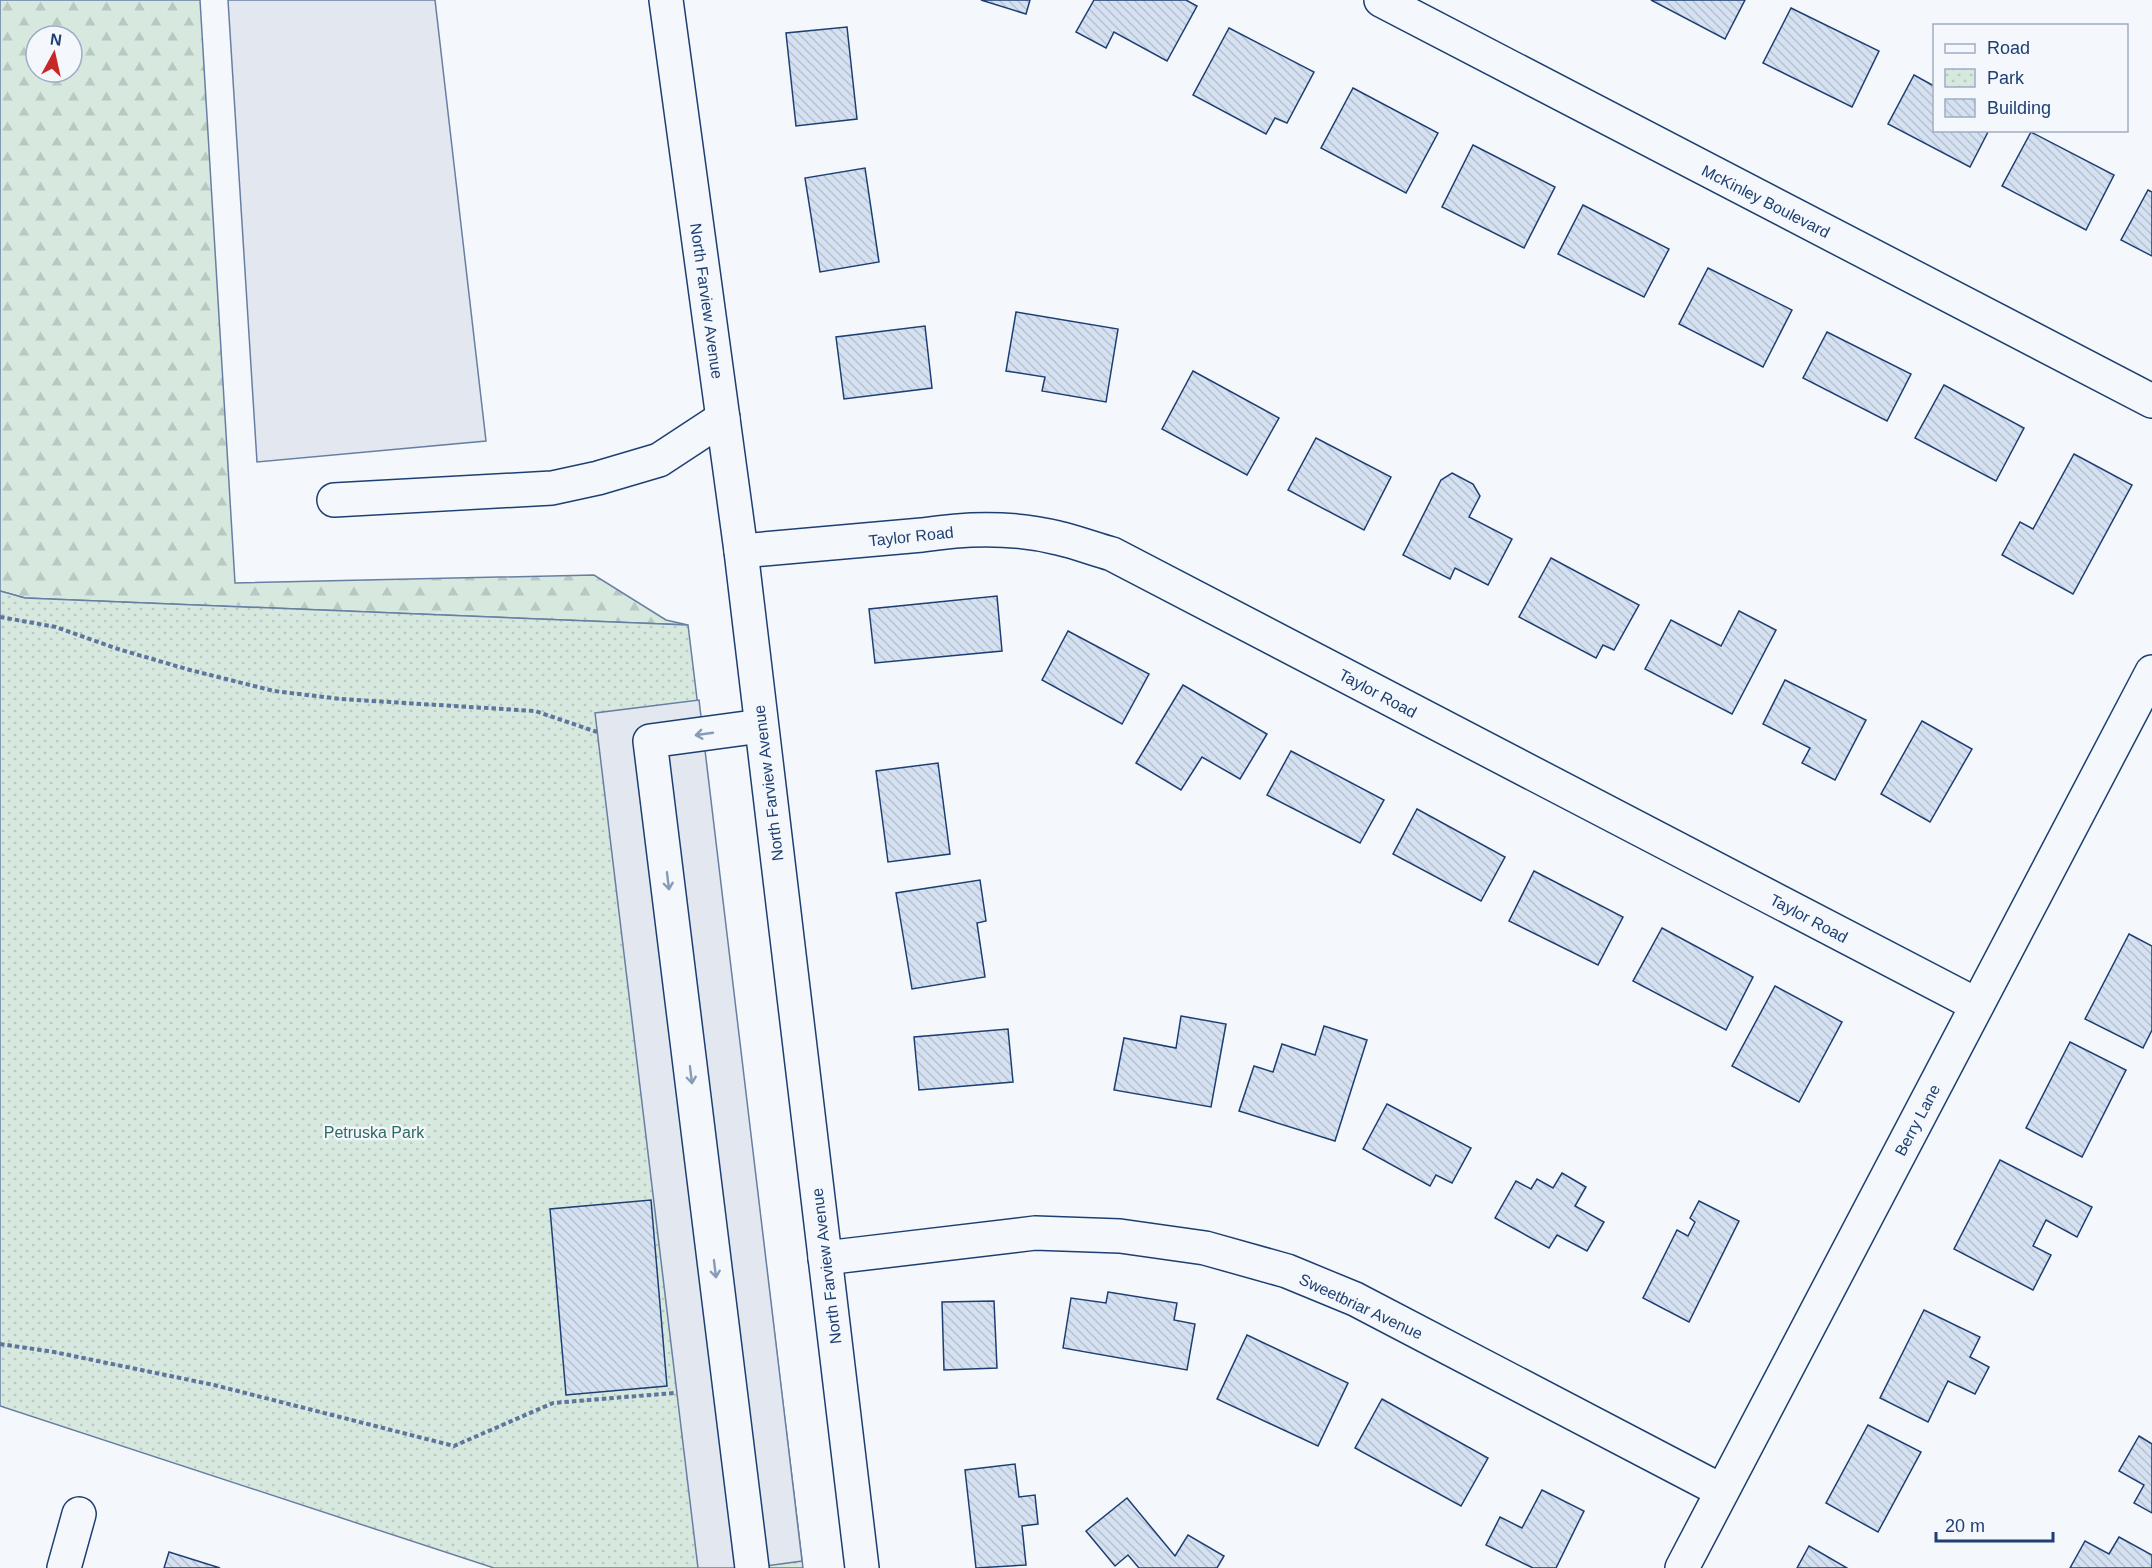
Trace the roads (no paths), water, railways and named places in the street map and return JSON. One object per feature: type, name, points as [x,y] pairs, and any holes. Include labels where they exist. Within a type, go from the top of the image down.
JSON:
[{"type":"street","name":"North Farview Avenue","points":[[666,0],[741,551],[862,1568]]},
{"type":"street","name":"McKinley Boulevard","points":[[1381,0],[2152,401]]},
{"type":"street","points":[[334,500],[552,488],[598,478],[659,460],[723,418]]},
{"type":"street","name":"Taylor Road","points":[[741,551],[943,532],[1000,529],[1057,537],[1112,554],[1977,1005]]},
{"type":"street","name":"Berry Lane","points":[[1682,1568],[2152,672]]},
{"type":"street","points":[[752,1568],[650,741],[761,726]]},
{"type":"street","name":"Sweetbriar Avenue","points":[[825,1258],[1035,1233],[1120,1236],[1205,1248],[1287,1271],[1355,1299],[1722,1491]]},
{"type":"street","points":[[64,1568],[79,1514]]},
{"type":"park label","name":"Petruska Park","points":[[374,1132]]}]
